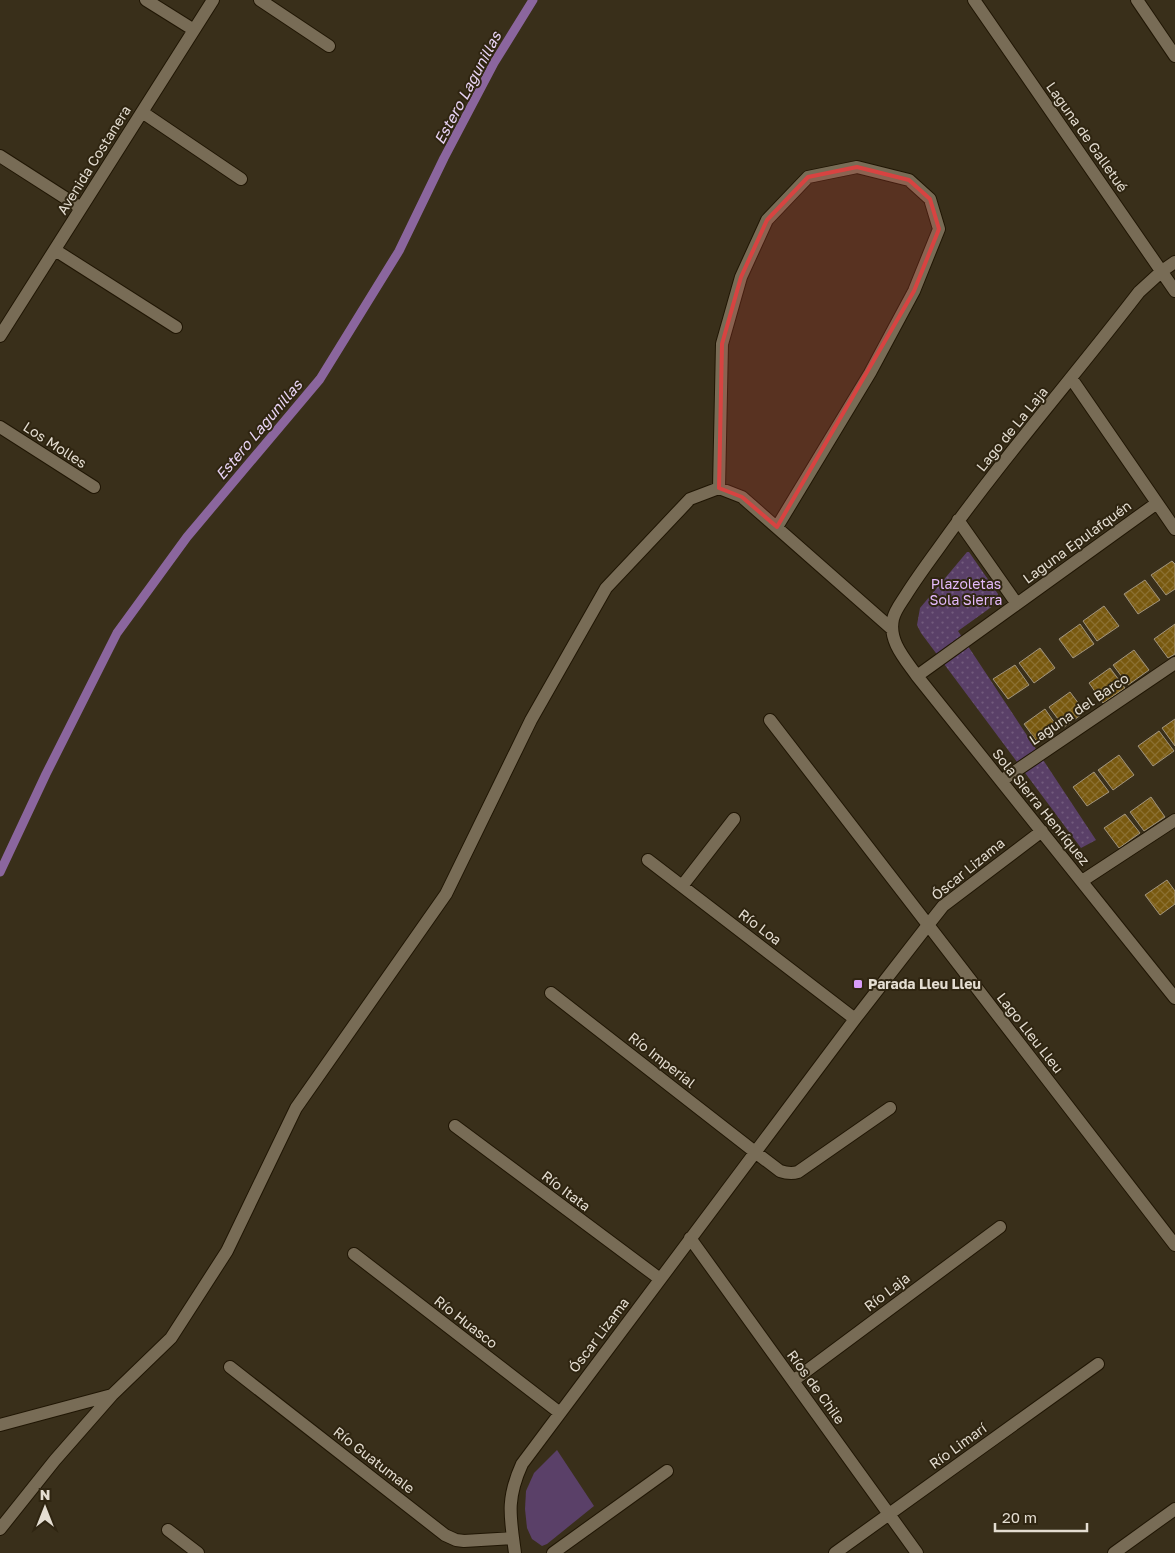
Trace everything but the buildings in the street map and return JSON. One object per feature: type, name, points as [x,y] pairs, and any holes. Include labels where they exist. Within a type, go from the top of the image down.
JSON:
[{"type":"street","points":[[146,0],[194,30]]},
{"type":"street","name":"Avenida Costanera","points":[[0,336],[213,0]]},
{"type":"street","points":[[260,0],[329,46]]},
{"type":"street","name":"Laguna de Galletué","points":[[974,0],[1175,291]]},
{"type":"street","points":[[1137,0],[1175,56]]},
{"type":"street","points":[[142,112],[242,179]]},
{"type":"street","points":[[0,156],[81,208]]},
{"type":"street","points":[[719,488],[722,344],[741,278],[767,220],[808,177],[857,167],[910,180],[930,199],[939,229],[914,291],[870,373],[777,527]]},
{"type":"street","points":[[54,250],[176,327]]},
{"type":"street","name":"Lago de La Laja","points":[[892,629],[898,608],[919,574],[958,520],[1139,292],[1175,262]]},
{"type":"street","points":[[1071,378],[1175,530]]},
{"type":"street","name":"Los Molles","points":[[0,427],[94,487]]},
{"type":"street","points":[[0,1529],[54,1460],[112,1396],[171,1338],[227,1251],[296,1108],[446,894],[531,720],[606,588],[690,499],[719,488],[742,497],[892,629]]},
{"type":"street","name":"Laguna Epulafquén","points":[[917,676],[1157,503]]},
{"type":"street","points":[[958,520],[1017,604]]},
{"type":"street","name":"Sola Sierra Henríquez","points":[[892,629],[897,647],[917,676],[1175,998]]},
{"type":"street","name":"Laguna del Barco","points":[[1001,781],[1175,663]]},
{"type":"street","name":"Lago Lleu Lleu","points":[[770,720],[1175,1244]]},
{"type":"street","points":[[682,886],[734,819]]},
{"type":"street","points":[[1082,881],[1175,820]]},
{"type":"street","name":"Óscar Lizama","points":[[515,1553],[510,1507],[511,1493],[522,1464],[855,1018],[943,906],[1042,831]]},
{"type":"street","name":"Río Loa","points":[[648,860],[855,1018]]},
{"type":"street","name":"Río Imperial","points":[[551,993],[755,1152]]},
{"type":"street","points":[[755,1152],[780,1171],[798,1172],[890,1108]]},
{"type":"street","name":"Río Itata","points":[[455,1126],[660,1279]]},
{"type":"street","name":"Río Laja","points":[[793,1381],[1000,1227]]},
{"type":"street","name":"Ríos de Chile","points":[[690,1238],[917,1553]]},
{"type":"street","name":"Río Huasco","points":[[354,1254],[560,1413]]},
{"type":"street","name":"Río Limarí","points":[[835,1553],[1098,1364]]},
{"type":"street","name":"Río Guatumale","points":[[230,1367],[445,1535],[464,1541],[513,1538]]},
{"type":"street","points":[[0,1425],[112,1396]]},
{"type":"street","points":[[553,1553],[667,1471]]},
{"type":"street","points":[[1114,1553],[1175,1509]]},
{"type":"street","points":[[168,1530],[198,1553]]},
{"type":"highlighted area","points":[[857,167],[909,180],[930,199],[939,229],[914,291],[777,527],[742,497],[719,488],[722,344],[741,277],[767,220],[808,177]]},
{"type":"green space","name":"Plazoletas Sola Sierra","points":[[967,552],[969,552],[998,594],[997,603],[958,631],[1096,840],[1081,848],[921,633],[917,625],[920,608]]},
{"type":"green space","points":[[557,1450],[594,1506],[542,1546],[532,1539],[527,1528],[526,1491],[534,1473]]},
{"type":"waterway","name":"Estero Lagunillas","points":[[0,872],[46,774],[117,633],[187,537],[320,379],[399,251],[444,158],[494,63],[533,0]]},
{"type":"place","name":"Parada Lleu Lleu","points":[[858,984]]}]
